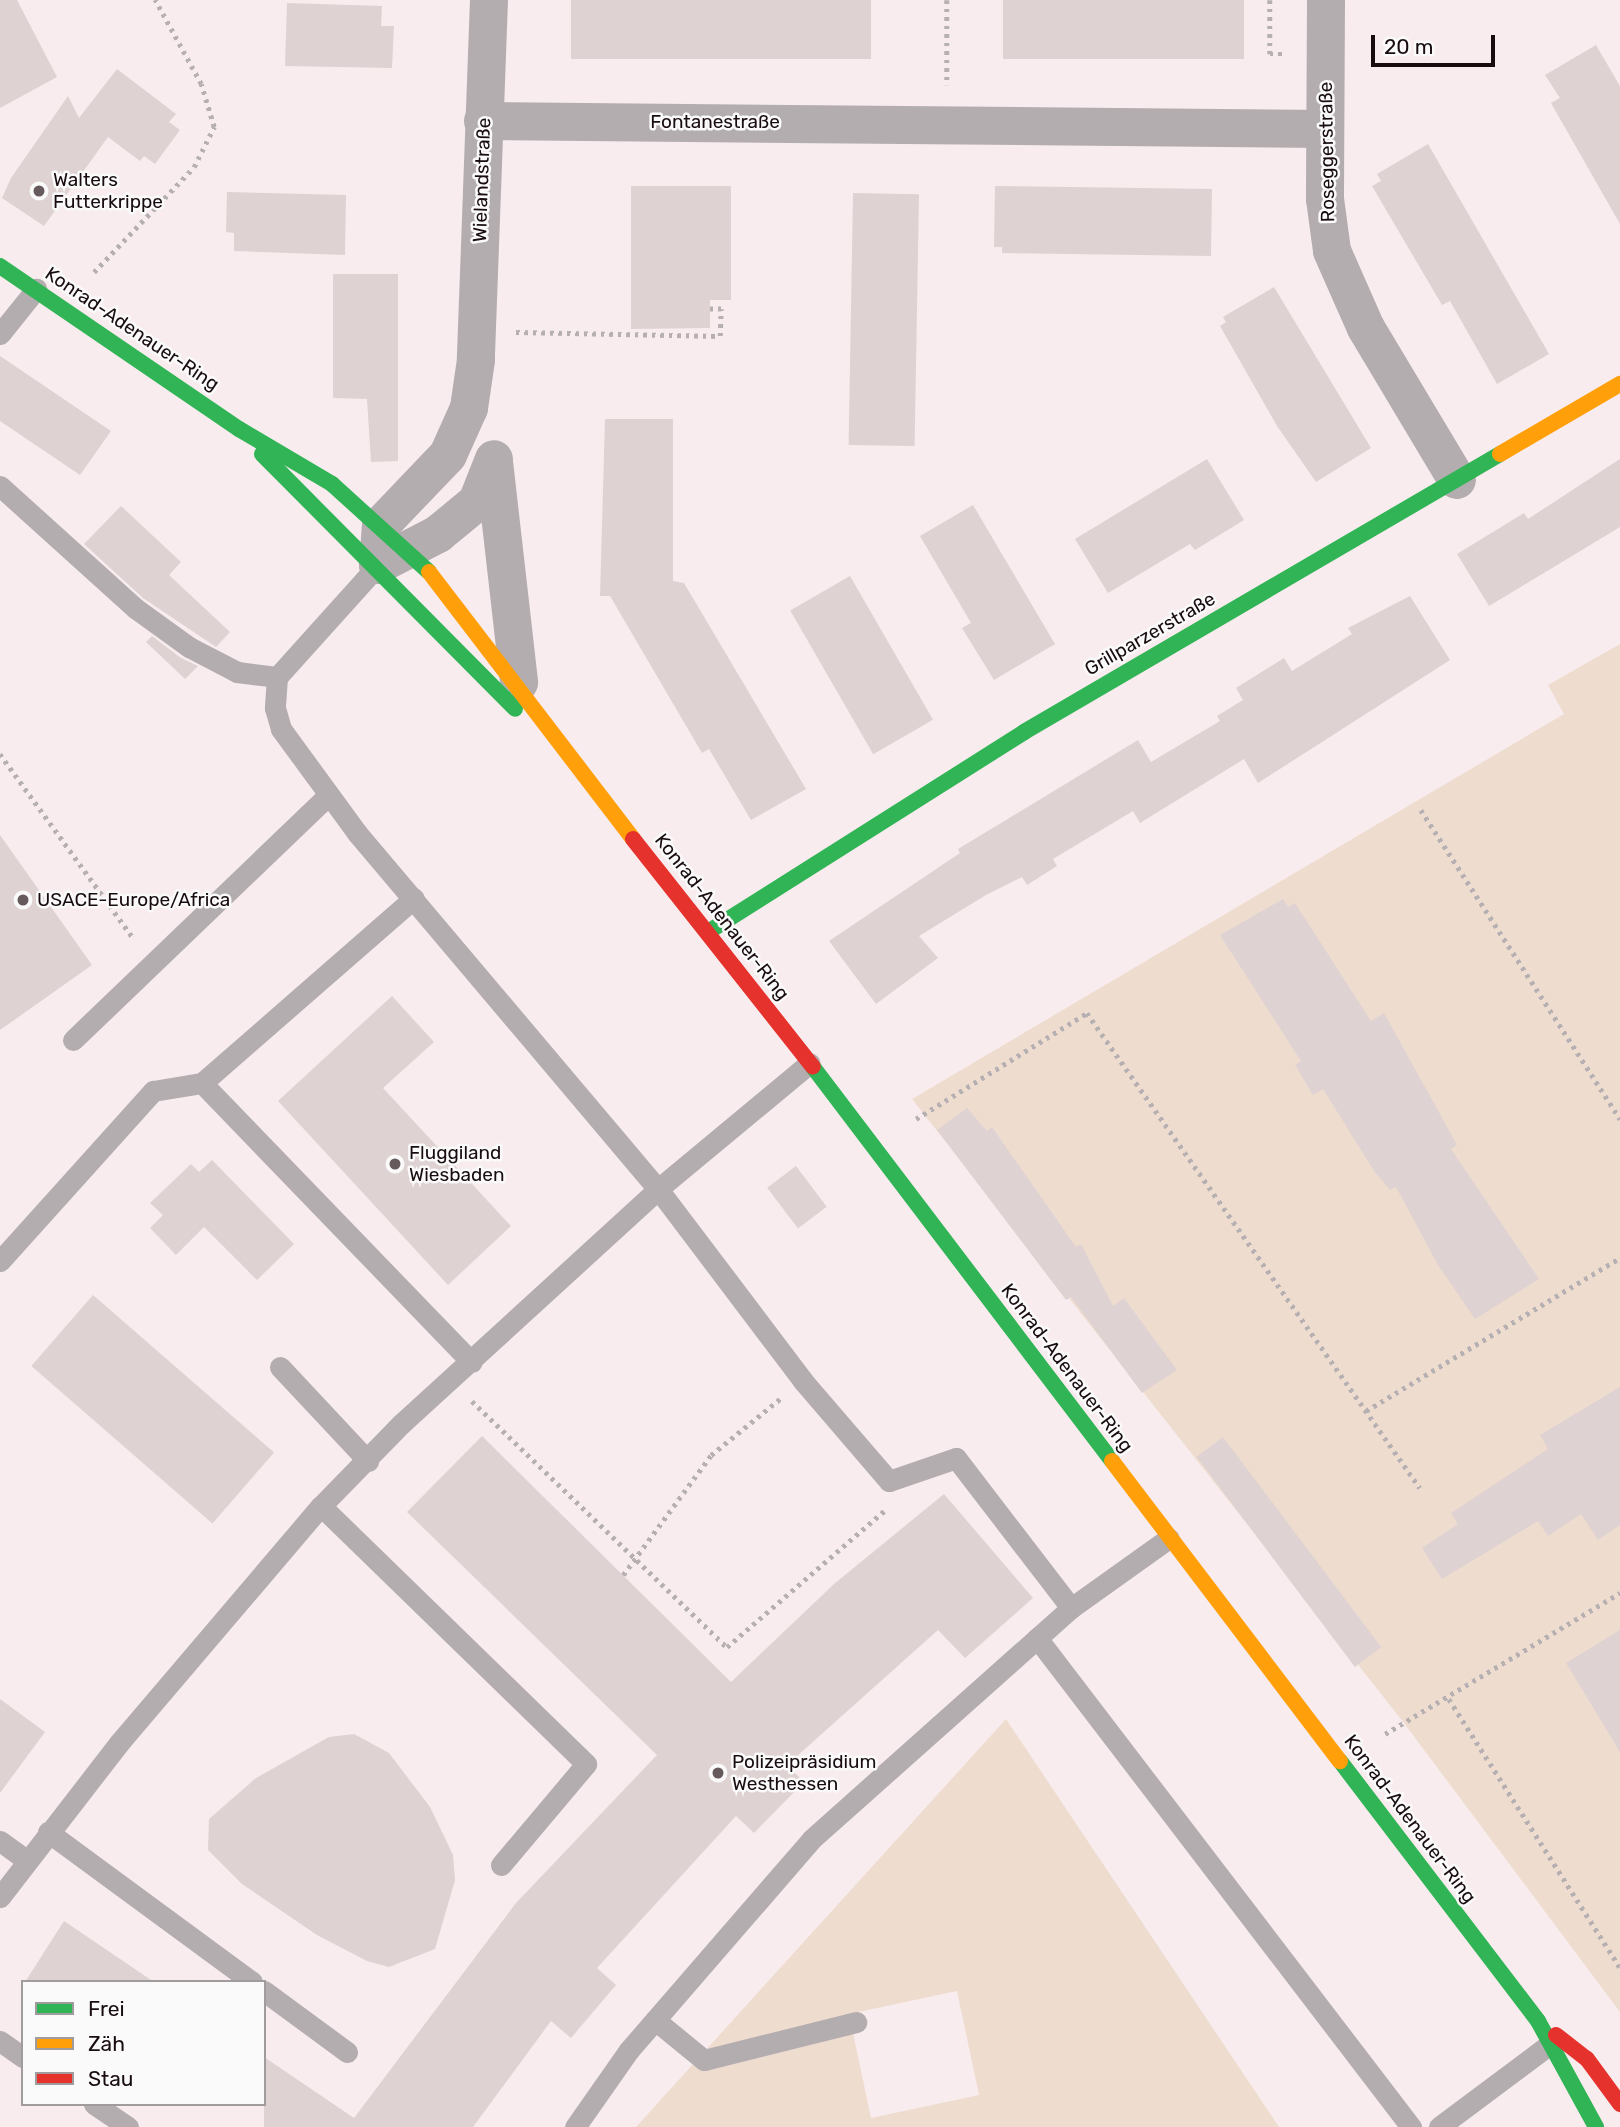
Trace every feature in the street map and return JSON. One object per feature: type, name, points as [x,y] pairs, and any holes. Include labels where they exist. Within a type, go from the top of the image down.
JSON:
[{"type":"main road","name":"Konrad-Adenauer-Ring","points":[[0,266],[239,429],[304,465],[381,525]]},
{"type":"main road","name":"Grillparzerstraße","points":[[708,932],[1024,732],[1620,384]]},
{"type":"main road","name":"Konrad-Adenauer-Ring","points":[[239,429],[300,497],[395,558],[519,683],[558,743],[810,1063],[1538,2021],[1596,2127]]},
{"type":"main road","name":"Konrad-Adenauer-Ring","points":[[395,558],[500,698],[558,743]]},
{"type":"main road","name":"Konrad-Adenauer-Ring","points":[[1538,2021],[1587,2059],[1620,2104]]},
{"type":"street","name":"Wielandstraße","points":[[381,525],[455,444],[469,408],[476,346],[489,0]]},
{"type":"street","name":"Roseggerstraße","points":[[1326,0],[1325,129],[1332,251],[1366,328],[1457,480]]},
{"type":"street","name":"Fontanestraße","points":[[483,121],[1325,129]]},
{"type":"street","name":"Wielandstraße","points":[[476,346],[494,459],[519,683]]},
{"type":"street","points":[[381,525],[395,558],[477,502],[494,459]]},
{"type":"lane","points":[[0,334],[36,289]]},
{"type":"lane","points":[[0,486],[135,608],[189,647],[237,672],[277,677]]},
{"type":"lane","points":[[395,558],[277,677],[281,729],[327,796],[657,1189],[803,1381],[889,1481],[956,1458],[1071,1608]]},
{"type":"lane","points":[[73,1040],[327,796]]},
{"type":"lane","points":[[0,1261],[153,1091],[202,1083],[414,898]]},
{"type":"lane","points":[[0,1897],[48,1832],[321,1506],[657,1189],[810,1063]]},
{"type":"lane","points":[[202,1083],[471,1362]]},
{"type":"lane","points":[[280,1367],[368,1461]]},
{"type":"lane","points":[[321,1506],[586,1765],[501,1865]]},
{"type":"lane","points":[[575,2127],[655,2020],[811,1840],[1071,1608],[1169,1538]]},
{"type":"lane","points":[[1037,1638],[1412,2127]]},
{"type":"lane","points":[[48,1832],[249,1980]]},
{"type":"lane","points":[[0,1841],[26,1860]]},
{"type":"lane","points":[[266,1992],[347,2052]]},
{"type":"lane","points":[[655,2020],[704,2060],[856,2022]]},
{"type":"lane","points":[[0,2041],[21,2056]]},
{"type":"lane","points":[[1439,2127],[1550,2044]]},
{"type":"lane","points":[[97,2106],[128,2127]]},
{"type":"path","points":[[94,272],[194,167],[214,127],[201,84],[155,0]]},
{"type":"path","points":[[947,0],[947,124]]},
{"type":"path","points":[[476,346],[720,337],[721,309],[710,309]]},
{"type":"path","points":[[0,754],[152,964]]},
{"type":"path","points":[[1421,810],[1620,1119]]},
{"type":"path","points":[[916,1119],[1087,1013],[1420,1488]]},
{"type":"path","points":[[1367,1411],[1620,1258]]},
{"type":"path","points":[[451,1381],[727,1647],[894,1503],[889,1481]]},
{"type":"path","points":[[623,1575],[632,1556],[711,1455],[803,1381]]},
{"type":"path","points":[[1385,1734],[1449,1699],[1620,1593]]},
{"type":"path","points":[[1449,1699],[1620,1967]]},
{"type":"shaded area","points":[[1620,644],[1620,2012],[1404,1723],[912,1099],[1564,714],[1548,685]]},
{"type":"shaded area","points":[[1006,1719],[1279,2127],[636,2127]],"holes":[[[957,1991],[979,2095],[871,2118],[849,2014]]]},
{"type":"building","points":[[0,0],[17,0],[57,77],[0,108]]},
{"type":"building","points":[[571,0],[871,0],[871,59],[571,59]]},
{"type":"building","points":[[1003,0],[1244,0],[1244,59],[1003,59]]},
{"type":"building","points":[[287,3],[382,6],[381,26],[394,26],[392,68],[285,66]]},
{"type":"building","points":[[1596,45],[1620,86],[1620,224],[1551,103],[1560,98],[1545,75]]},
{"type":"building","points":[[117,69],[176,114],[169,122],[180,130],[155,164],[144,156],[140,161],[108,137],[44,226],[2,198],[11,178],[68,96],[79,118]]},
{"type":"building","points":[[1428,144],[1549,354],[1497,384],[1450,301],[1442,305],[1372,186],[1381,181],[1377,174]]},
{"type":"building","points":[[631,186],[731,186],[731,300],[710,300],[710,328],[631,329]]},
{"type":"building","points":[[995,186],[1212,189],[1211,256],[1002,253],[1002,247],[994,247]]},
{"type":"building","points":[[227,192],[346,195],[345,255],[234,251],[234,233],[226,232]]},
{"type":"building","points":[[853,193],[919,194],[915,446],[849,445]]},
{"type":"building","points":[[333,274],[398,274],[398,461],[371,462],[367,399],[333,398]]},
{"type":"building","points":[[1274,287],[1371,448],[1316,482],[1277,426],[1220,326],[1226,322],[1223,317]]},
{"type":"building","points":[[0,356],[111,431],[80,475],[0,421]]},
{"type":"building","points":[[605,419],[673,419],[673,581],[684,583],[806,789],[751,820],[709,749],[702,753],[610,596],[600,596]]},
{"type":"building","points":[[1207,459],[1244,520],[1195,550],[1190,544],[1108,593],[1075,539]]},
{"type":"building","points":[[1620,459],[1620,527],[1489,606],[1457,554],[1524,513],[1528,519]]},
{"type":"building","points":[[973,505],[1055,644],[994,680],[962,628],[971,623],[920,536]]},
{"type":"building","points":[[121,506],[181,562],[169,575],[230,632],[216,647],[143,598],[84,544]]},
{"type":"building","points":[[850,576],[933,720],[873,754],[790,610]]},
{"type":"building","points":[[1410,596],[1450,660],[1258,783],[1244,759],[1140,823],[1133,811],[1053,859],[1057,866],[1027,885],[1022,877],[986,895],[919,936],[938,958],[876,1004],[829,941],[960,853],[958,849],[1138,740],[1151,762],[1220,721],[1217,716],[1243,700],[1236,688],[1284,658],[1292,671],[1352,634],[1348,628]]},
{"type":"building","points":[[152,636],[181,658],[198,666],[185,679],[146,642]]},
{"type":"building","name":"USACE-Europe/Africa","points":[[0,835],[92,965],[0,1030]]},
{"type":"building","points":[[1283,899],[1288,907],[1295,903],[1371,1021],[1384,1013],[1457,1145],[1451,1149],[1539,1279],[1475,1319],[1438,1265],[1396,1187],[1390,1190],[1374,1171],[1323,1089],[1313,1095],[1295,1065],[1301,1061],[1220,935]]},
{"type":"building","name":"Fluggiland Wiesbaden","points":[[392,996],[434,1042],[383,1088],[511,1226],[448,1285],[278,1101]]},
{"type":"building","points":[[967,1108],[987,1131],[992,1127],[1076,1247],[1081,1244],[1113,1306],[1124,1298],[1177,1370],[1142,1393],[1071,1297],[1066,1300],[937,1130]]},
{"type":"building","points":[[212,1160],[294,1244],[257,1280],[204,1227],[176,1255],[150,1228],[163,1215],[150,1203],[191,1164],[199,1172]]},
{"type":"building","points":[[796,1166],[827,1207],[798,1228],[767,1188]]},
{"type":"building","points":[[93,1295],[274,1452],[212,1523],[31,1366]]},
{"type":"building","points":[[1620,1387],[1620,1525],[1598,1540],[1581,1514],[1548,1536],[1538,1521],[1442,1579],[1422,1548],[1458,1524],[1451,1513],[1548,1449],[1540,1435]]},
{"type":"building","name":"Polizeipräsidium Westhessen","points":[[482,1436],[731,1682],[834,1584],[944,1494],[1033,1598],[965,1658],[938,1630],[787,1765],[804,1782],[754,1833],[736,1816],[597,1968],[616,1985],[571,2038],[551,2021],[473,2127],[264,2127],[266,2058],[354,2118],[516,1903],[657,1755],[407,1512]]},
{"type":"building","points":[[1223,1437],[1381,1647],[1355,1667],[1197,1457]]},
{"type":"building","points":[[1620,1630],[1620,1752],[1566,1663]]},
{"type":"building","points":[[0,1699],[45,1732],[0,1793]]},
{"type":"building","points":[[354,1734],[389,1753],[430,1807],[453,1855],[455,1880],[435,1949],[389,1967],[367,1961],[317,1935],[242,1884],[208,1850],[209,1819],[256,1778],[329,1737]]},
{"type":"building","points":[[64,1921],[151,1980],[26,1980]]},
{"type":"traffic: fast","points":[[0,266],[239,429],[332,484],[429,572]]},
{"type":"traffic: fast","points":[[262,454],[515,709]]},
{"type":"traffic: fast","points":[[708,932],[1024,732],[1500,454]]},
{"type":"traffic: fast","points":[[813,1067],[1112,1461]]},
{"type":"traffic: fast","points":[[1340,1761],[1538,2021],[1596,2127]]},
{"type":"traffic: slow","points":[[1500,454],[1620,384]]},
{"type":"traffic: slow","points":[[429,572],[633,839]]},
{"type":"traffic: slow","points":[[1112,1461],[1340,1761]]},
{"type":"traffic: jam","points":[[633,839],[813,1067]]},
{"type":"traffic: jam","points":[[1556,2035],[1587,2059],[1620,2104]]},
{"type":"place","name":"Walters Futterkrippe","points":[[39,191]]},
{"type":"place","name":"USACE-Europe/Africa","points":[[23,900]]},
{"type":"place","name":"Fluggiland Wiesbaden","points":[[395,1164]]},
{"type":"place","name":"Polizeipräsidium Westhessen","points":[[718,1773]]}]
